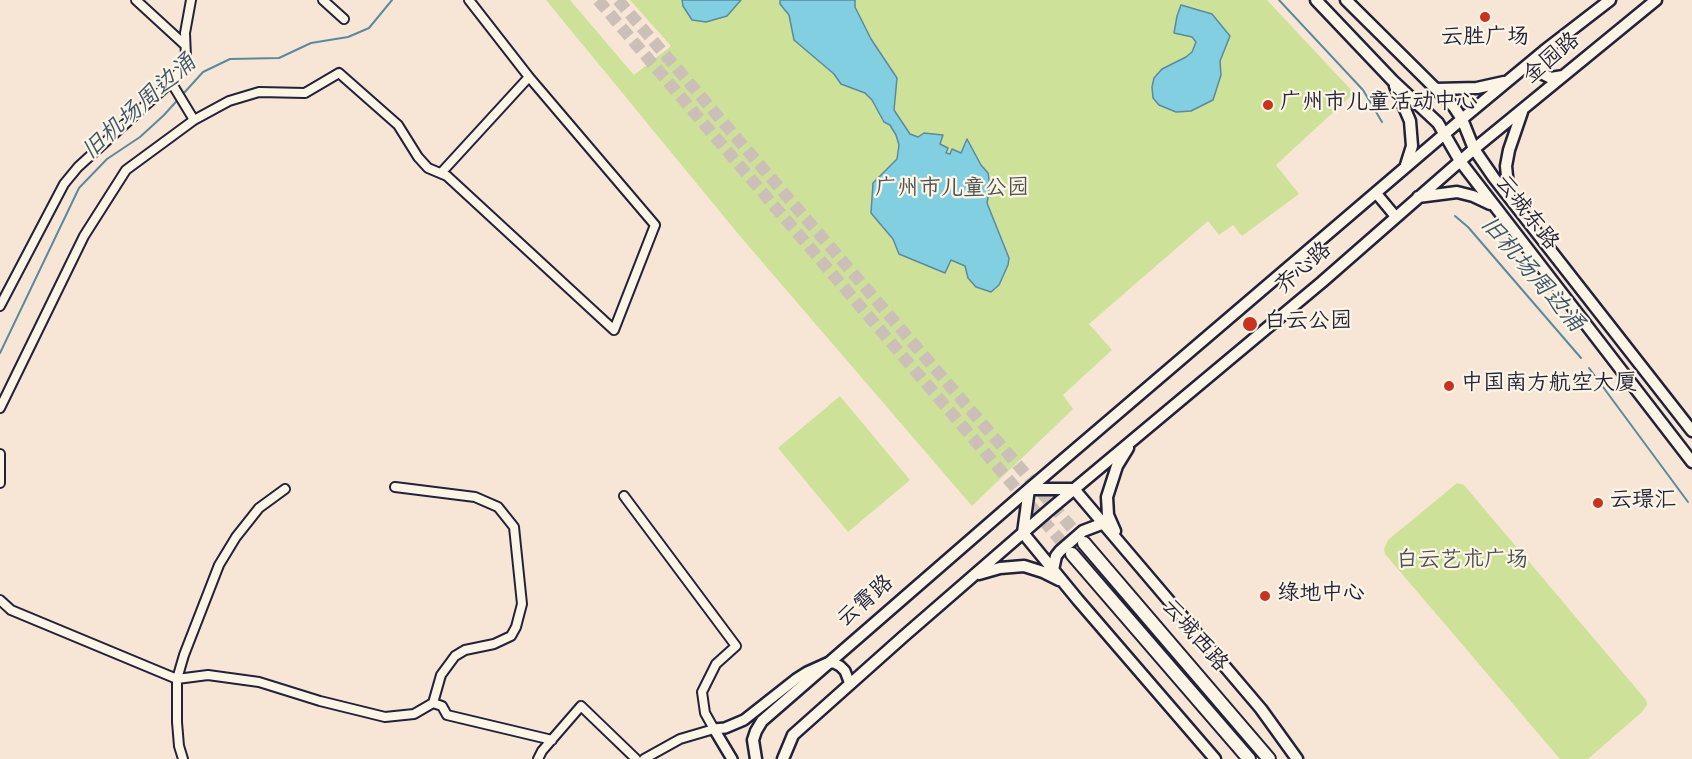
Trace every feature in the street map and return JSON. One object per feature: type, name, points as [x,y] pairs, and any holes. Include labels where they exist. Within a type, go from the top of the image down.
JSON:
[{"type":"main road","name":"云城东路","points":[[1316,0],[1393,81],[1432,117],[1445,134],[1460,161],[1493,205],[1692,462]]},
{"type":"main road","name":"云城东路","points":[[1346,0],[1454,107],[1462,119],[1474,149],[1691,428]]},
{"type":"main road","name":"金园路","points":[[1445,134],[1507,81],[1610,0]]},
{"type":"main road","name":"金园路","points":[[1474,149],[1656,0]]},
{"type":"main road","points":[[1544,51],[1539,60],[1543,74],[1551,78],[1568,74]]},
{"type":"main road","points":[[1393,81],[1410,121],[1412,146],[1405,168]]},
{"type":"main road","points":[[1436,89],[1477,88],[1507,81]]},
{"type":"main road","points":[[1509,196],[1506,166],[1522,112]]},
{"type":"main road","name":"齐心路","points":[[1029,489],[1445,134]]},
{"type":"main road","name":"齐心路","points":[[1023,533],[1322,282],[1474,149]]},
{"type":"main road","points":[[1418,197],[1457,192],[1493,205]]},
{"type":"main road","points":[[1521,242],[1536,231]]},
{"type":"main road","points":[[1641,396],[1655,384]]},
{"type":"main road","points":[[1119,540],[1108,515],[1107,497],[1117,466],[1132,441]]},
{"type":"main road","points":[[783,759],[793,735],[1023,533],[1029,489],[1074,489],[1261,709],[1298,759]]},
{"type":"main road","name":"云霄路","points":[[756,759],[753,740],[762,721],[1029,489]]},
{"type":"main road","points":[[1053,570],[1056,556],[1060,551],[1083,531],[1104,523]]},
{"type":"main road","points":[[1023,533],[1215,759]]},
{"type":"main road","name":"云城西路","points":[[1084,543],[1269,759]]},
{"type":"main road","name":"云城西路","points":[[1072,554],[1249,759]]},
{"type":"main road","points":[[960,589],[977,576],[1012,566],[1035,568],[1063,582]]},
{"type":"street","points":[[136,0],[185,45]]},
{"type":"street","points":[[0,306],[64,184],[78,167],[171,82],[186,61],[186,22],[191,0]]},
{"type":"street","points":[[323,0],[344,19]]},
{"type":"street","points":[[0,408],[84,236],[126,170],[194,120],[229,101],[259,92],[305,93],[339,73],[398,125],[418,157],[428,168],[447,176],[614,330],[655,225],[529,77],[469,0]]},
{"type":"street","points":[[441,173],[529,77]]},
{"type":"street","points":[[171,82],[194,120]]},
{"type":"street","points":[[1376,193],[1396,217]]},
{"type":"street","points":[[0,453],[0,483]]},
{"type":"street","points":[[0,600],[11,610],[177,679],[208,675],[259,682],[320,701],[385,717],[414,714],[433,703],[441,675],[455,656],[465,650],[494,644],[511,636],[516,627],[522,604],[513,527],[498,507],[475,497],[395,487]]},
{"type":"street","points":[[183,759],[179,746],[177,722],[177,679],[184,655],[219,565],[236,537],[259,508],[285,489]]},
{"type":"street","points":[[624,496],[736,646],[716,664],[702,692],[705,713],[732,759]]},
{"type":"street","points":[[644,759],[680,739],[725,728],[744,720],[796,679],[827,663],[834,663],[846,671],[850,684]]},
{"type":"street","points":[[433,703],[442,706],[447,715],[552,740]]},
{"type":"street","points":[[538,759],[581,706],[636,759]]},
{"type":"green space","name":"广州市儿童公园","points":[[546,0],[570,0],[634,75],[671,46],[630,0],[1267,0],[1354,93],[1276,165],[1299,194],[1242,236],[1233,225],[1219,235],[1208,221],[1089,324],[1112,350],[1063,395],[1073,409],[972,506],[739,235]]},
{"type":"green space","points":[[840,396],[910,480],[848,532],[778,448]]},
{"type":"green space","name":"白云艺术广场","points":[[1457,483],[1464,485],[1646,700],[1647,705],[1642,712],[1588,759],[1560,759],[1385,554],[1384,549],[1388,540]]},
{"type":"water","points":[[682,0],[741,0],[727,16],[706,22],[692,20]]},
{"type":"water","points":[[780,0],[855,0],[855,7],[871,39],[897,78],[894,110],[910,134],[918,137],[924,133],[943,135],[940,144],[948,148],[946,153],[950,154],[952,149],[961,153],[967,139],[988,173],[990,187],[987,203],[1009,258],[999,285],[991,292],[976,287],[968,278],[965,266],[951,260],[945,273],[899,254],[893,239],[871,213],[873,183],[897,159],[899,145],[896,135],[890,125],[884,122],[872,100],[865,93],[841,84],[834,74],[794,40],[789,15],[780,4]]},
{"type":"water","points":[[1181,5],[1212,14],[1230,36],[1220,61],[1221,75],[1213,100],[1191,111],[1176,112],[1159,105],[1153,98],[1152,87],[1154,78],[1162,69],[1186,57],[1192,52],[1196,42],[1192,37],[1174,33]]},
{"type":"waterway","name":"旧机场周边涌","points":[[0,353],[79,188],[107,159],[140,137],[164,115],[203,72],[230,59],[279,58],[311,43],[348,37],[369,28],[392,0]]},
{"type":"waterway","name":"旧机场周边涌","points":[[1279,0],[1363,90],[1382,122]]},
{"type":"waterway","name":"旧机场周边涌","points":[[1455,216],[1468,227],[1581,358]]},
{"type":"waterway","name":"旧机场周边涌","points":[[1589,368],[1688,502]]},
{"type":"tunnel","points":[[598,0],[1072,554]]},
{"type":"tunnel","points":[[618,0],[1084,542]]},
{"type":"place","name":"云胜广场","points":[[1485,17]]},
{"type":"place","name":"广州市儿童活动中心","points":[[1268,105]]},
{"type":"place","name":"白云公园","points":[[1250,324]]},
{"type":"place","name":"中国南方航空大厦","points":[[1449,386]]},
{"type":"place","name":"云璟汇","points":[[1598,503]]},
{"type":"place","name":"绿地中心","points":[[1265,596]]}]
